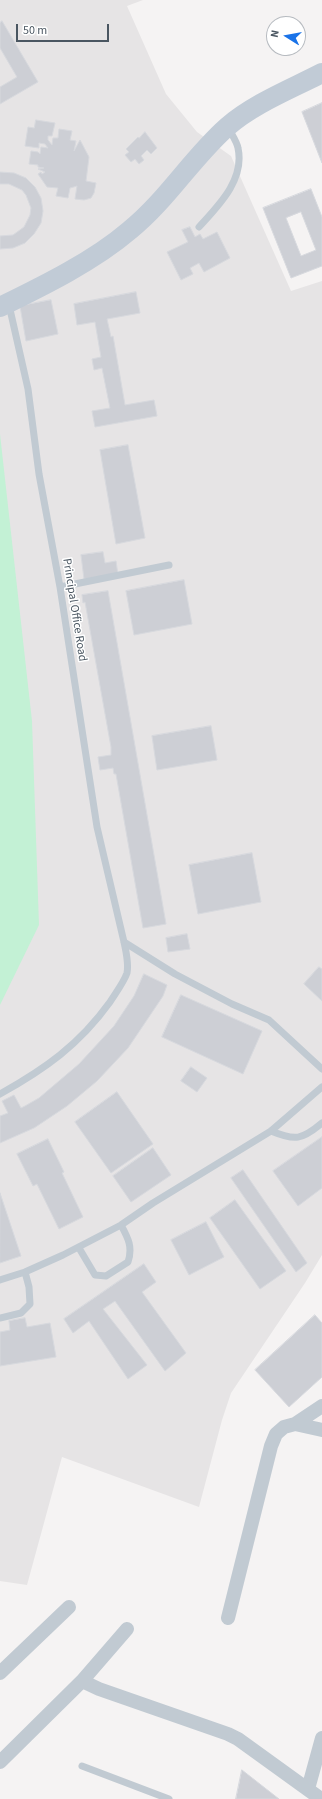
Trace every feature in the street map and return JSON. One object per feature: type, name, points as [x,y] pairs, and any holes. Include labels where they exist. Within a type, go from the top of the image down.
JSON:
[{"type":"street","points":[[4,305],[94,256],[128,232],[144,218],[206,148],[228,127],[248,112],[322,73]]},
{"type":"street","points":[[228,1618],[270,1446],[276,1434],[284,1427],[295,1424],[322,1406]]},
{"type":"street","points":[[295,1424],[322,1430]]},
{"type":"street","points":[[0,1673],[69,1607]]},
{"type":"street","points":[[0,1762],[82,1681],[127,1629]]},
{"type":"street","points":[[82,1681],[228,1734],[238,1739],[321,1799]]},
{"type":"street","points":[[308,1789],[322,1738]]},
{"type":"lane","points":[[199,227],[220,204],[238,172],[240,161],[238,147],[228,127]]},
{"type":"lane","name":"Principal Office Road","points":[[0,1094],[50,1064],[96,1022],[114,996],[126,973],[127,955],[98,827],[60,587],[39,474],[28,389],[4,305]]},
{"type":"lane","points":[[60,587],[169,565]]},
{"type":"lane","points":[[124,942],[175,974],[232,1004],[269,1020],[322,1069]]},
{"type":"lane","points":[[0,1280],[25,1272],[79,1248],[121,1225],[153,1203],[271,1131],[322,1087]]},
{"type":"lane","points":[[271,1131],[289,1138],[303,1137],[322,1123]]},
{"type":"lane","points":[[79,1248],[95,1275],[106,1276],[128,1262],[131,1247],[129,1239],[121,1225]]},
{"type":"lane","points":[[0,1318],[21,1313],[30,1304],[29,1286],[25,1272]]},
{"type":"lane","points":[[82,1766],[168,1799]]},
{"type":"shaded area","points":[[0,0],[143,0],[127,6],[166,94],[197,132],[231,156],[291,291],[322,281],[322,1255],[305,1283],[231,1393],[222,1420],[199,1507],[62,1457],[27,1585],[0,1581]]},
{"type":"green space","points":[[0,434],[32,721],[39,925],[0,1005]]},
{"type":"building","points":[[2,21],[38,82],[0,104],[0,87],[17,77],[0,48],[0,23]]},
{"type":"building","points":[[322,103],[322,163],[302,112]]},
{"type":"building","points":[[36,120],[55,123],[52,136],[48,136],[48,140],[52,145],[53,138],[58,138],[59,129],[72,131],[70,140],[76,141],[74,151],[80,140],[89,157],[86,181],[96,183],[94,193],[91,198],[84,200],[75,199],[77,186],[70,188],[68,198],[56,196],[58,188],[47,187],[38,174],[45,172],[38,169],[44,168],[38,167],[38,165],[29,164],[31,151],[38,152],[40,154],[41,147],[48,148],[45,144],[39,143],[39,148],[25,146],[28,127],[34,128]]},
{"type":"building","points":[[145,132],[157,148],[151,154],[147,150],[141,156],[144,160],[139,164],[135,159],[131,162],[125,155],[129,152],[126,149]]},
{"type":"building","points":[[0,172],[14,173],[26,178],[35,187],[41,198],[43,211],[41,223],[34,234],[25,243],[13,248],[0,249],[0,236],[13,235],[24,227],[30,215],[31,208],[26,195],[22,190],[9,184],[0,184]]},
{"type":"building","points":[[311,189],[322,217],[322,266],[291,278],[263,208]],"holes":[[[301,212],[316,250],[301,256],[286,218]]]},
{"type":"building","points":[[190,227],[195,237],[200,234],[203,239],[217,232],[230,258],[204,272],[199,263],[190,268],[193,274],[181,280],[167,252],[188,242],[182,230]]},
{"type":"building","points":[[136,292],[140,313],[107,319],[111,337],[113,336],[125,405],[154,400],[157,416],[95,427],[92,411],[110,408],[102,368],[94,370],[92,359],[101,357],[95,322],[77,325],[74,304]]},
{"type":"building","points":[[51,300],[58,334],[26,341],[20,306]]},
{"type":"building","points":[[128,445],[145,538],[116,544],[100,450]]},
{"type":"building","points":[[103,552],[105,563],[116,561],[118,575],[84,579],[81,555]]},
{"type":"building","points":[[184,580],[192,624],[134,635],[126,591]]},
{"type":"building","points":[[108,591],[166,924],[143,928],[116,774],[114,774],[113,768],[100,770],[98,757],[111,755],[111,747],[85,602],[83,603],[82,595]]},
{"type":"building","points":[[211,726],[217,760],[157,770],[152,736]]},
{"type":"building","points":[[252,853],[261,902],[198,914],[189,865]]},
{"type":"building","points":[[187,934],[190,949],[168,952],[166,938]]},
{"type":"building","points":[[319,967],[322,969],[322,1001],[304,984]]},
{"type":"building","points":[[144,974],[167,985],[163,996],[128,1048],[97,1081],[67,1106],[34,1128],[0,1143],[0,1116],[8,1113],[2,1101],[14,1095],[21,1108],[39,1098],[79,1064],[114,1026],[134,996]]},
{"type":"building","points":[[181,995],[262,1031],[243,1074],[162,1037]]},
{"type":"building","points":[[191,1067],[207,1078],[197,1092],[181,1081]]},
{"type":"building","points":[[117,1092],[153,1144],[111,1173],[75,1122]]},
{"type":"building","points":[[322,1137],[322,1188],[298,1206],[273,1171]]},
{"type":"building","points":[[48,1139],[83,1217],[59,1229],[37,1184],[33,1186],[17,1154]]},
{"type":"building","points":[[153,1148],[171,1175],[131,1202],[113,1176]]},
{"type":"building","points":[[243,1170],[307,1263],[296,1272],[231,1178]]},
{"type":"building","points":[[0,1193],[21,1256],[0,1263]]},
{"type":"building","points":[[235,1200],[286,1271],[260,1289],[210,1218]]},
{"type":"building","points":[[206,1222],[224,1257],[189,1275],[171,1240]]},
{"type":"building","points":[[144,1264],[156,1282],[142,1292],[186,1353],[165,1371],[115,1301],[103,1309],[147,1365],[128,1379],[89,1321],[73,1333],[64,1319]]},
{"type":"building","points":[[315,1315],[322,1323],[322,1377],[289,1407],[255,1370]]},
{"type":"building","points":[[25,1318],[27,1327],[50,1323],[56,1357],[0,1366],[0,1332],[10,1330],[9,1321]]},
{"type":"building","points":[[242,1770],[279,1799],[236,1799]]}]
